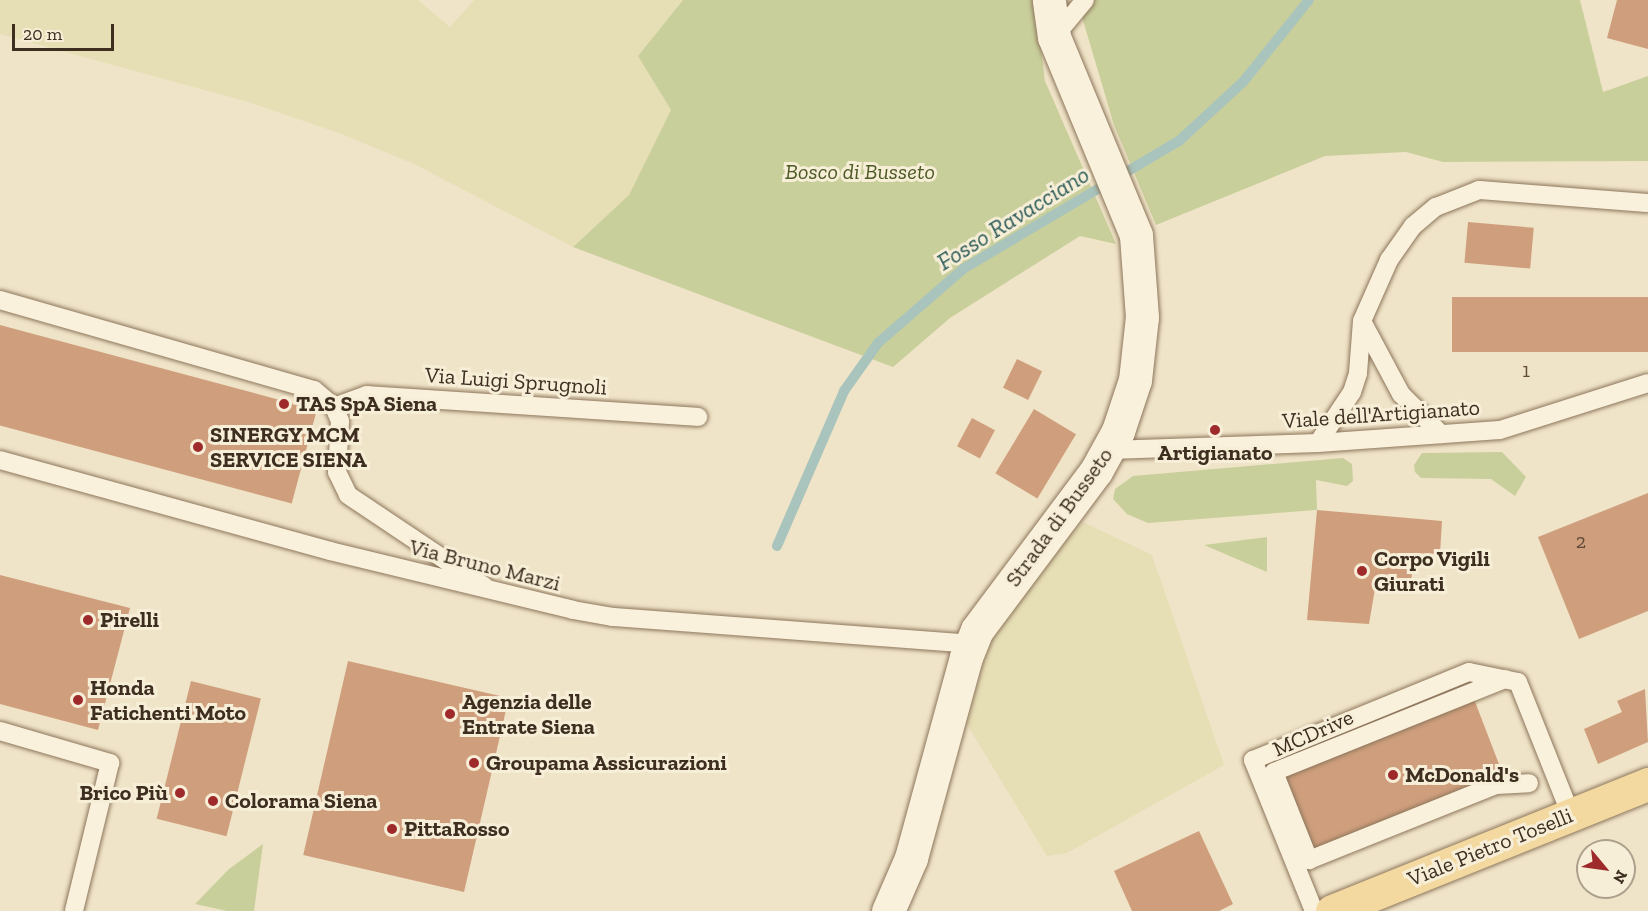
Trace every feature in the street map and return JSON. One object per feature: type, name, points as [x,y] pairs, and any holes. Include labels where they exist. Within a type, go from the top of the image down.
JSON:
[{"type":"main road","name":"Viale Pietro Toselli","points":[[1332,911],[1647,786]]},
{"type":"street","name":"Strada di Busseto","points":[[888,911],[911,858],[971,644],[989,613],[1109,450],[1131,397],[1140,341],[1140,261],[1130,213],[1054,37],[1049,0]]},
{"type":"street","name":"Strada di Busseto","points":[[910,911],[911,858]]},
{"type":"lane","points":[[1054,37],[1084,0]]},
{"type":"lane","points":[[1318,443],[1352,392],[1358,374],[1362,321],[1404,237],[1436,207],[1466,193],[1507,190],[1648,203]]},
{"type":"lane","points":[[0,300],[302,386],[323,396],[334,407],[340,421],[337,472],[348,495],[496,594]]},
{"type":"lane","points":[[1362,321],[1401,394],[1441,434]]},
{"type":"lane","name":"Viale dell'Artigianato","points":[[1109,450],[1318,443],[1500,430],[1648,382]]},
{"type":"lane","name":"Via Luigi Sprugnoli","points":[[334,407],[367,395],[698,417]]},
{"type":"lane","name":"Via Bruno Marzi","points":[[0,460],[496,594],[613,617],[971,644]]},
{"type":"lane","points":[[1314,911],[1253,760],[1469,672],[1512,681],[1571,815]]},
{"type":"lane","name":"MCDrive","points":[[1512,681],[1274,772],[1309,860],[1496,784],[1529,783]]},
{"type":"lane","points":[[0,731],[110,763],[74,911]]},
{"type":"lane","points":[[1300,876],[1554,773]]},
{"type":"shaded area","points":[[0,0],[418,0],[450,27],[474,0],[683,0],[638,56],[671,110],[629,195],[573,247],[414,164],[339,133],[248,102],[0,34]]},
{"type":"shaded area","points":[[1083,522],[1152,555],[1224,765],[1067,853],[1047,856],[966,723],[994,627],[1032,569]]},
{"type":"green space","name":"Bosco di Busseto","points":[[683,0],[1035,0],[1045,81],[1116,244],[1080,236],[950,318],[893,367],[573,247],[629,195],[671,110],[638,56]]},
{"type":"green space","points":[[1077,0],[1580,0],[1603,92],[1648,76],[1648,161],[1443,162],[1406,152],[1325,156],[1156,225],[1114,125]]},
{"type":"green space","points":[[1502,452],[1526,477],[1515,496],[1491,479],[1421,478],[1415,472],[1414,465],[1422,453]]},
{"type":"green space","points":[[1343,458],[1352,464],[1353,481],[1347,486],[1316,480],[1317,510],[1148,523],[1127,514],[1113,499],[1115,489],[1133,476]]},
{"type":"green space","points":[[1267,537],[1267,572],[1204,545]]},
{"type":"green space","points":[[263,844],[254,911],[227,911],[195,904],[229,869]]},
{"type":"building","points":[[1617,0],[1648,0],[1648,49],[1607,38]]},
{"type":"building","points":[[1468,222],[1534,228],[1530,269],[1464,263]]},
{"type":"building","points":[[1452,297],[1648,297],[1648,352],[1452,352]]},
{"type":"building","points":[[0,325],[317,410],[292,504],[0,425]]},
{"type":"building","points":[[1017,359],[1042,371],[1028,400],[1003,388]]},
{"type":"building","points":[[1034,409],[1076,434],[1037,499],[995,473]]},
{"type":"building","points":[[972,418],[995,430],[980,458],[957,446]]},
{"type":"building","points":[[1648,493],[1648,611],[1579,639],[1538,537]]},
{"type":"building","name":"Corpo Vigili Giurati","points":[[1317,510],[1442,521],[1440,554],[1414,553],[1410,593],[1375,589],[1369,624],[1307,620]]},
{"type":"building","points":[[0,575],[130,608],[98,730],[0,704]]},
{"type":"building","points":[[348,661],[509,698],[464,892],[303,855]]},
{"type":"building","points":[[191,681],[261,698],[227,836],[157,819]]},
{"type":"building","points":[[1645,689],[1648,742],[1598,764],[1584,729],[1622,712],[1617,701]]},
{"type":"building","name":"McDonald's","points":[[1474,699],[1504,776],[1311,850],[1282,773]]},
{"type":"building","points":[[1199,831],[1233,904],[1219,911],[1132,911],[1114,871]]},
{"type":"waterway","name":"Fosso Ravacciano","points":[[777,546],[844,391],[878,343],[963,269],[1179,141],[1243,82],[1309,0]]},
{"type":"place","name":"TAS SpA Siena","points":[[284,404]]},
{"type":"place","name":"Artigianato","points":[[1215,430]]},
{"type":"place","name":"SINERGY MCM SERVICE SIENA","points":[[198,447]]},
{"type":"place","name":"Corpo Vigili Giurati","points":[[1362,571]]},
{"type":"place","name":"Pirelli","points":[[88,620]]},
{"type":"place","name":"Honda Fatichenti Moto","points":[[78,700]]},
{"type":"place","name":"Agenzia delle Entrate Siena","points":[[450,714]]},
{"type":"place","name":"Groupama Assicurazioni","points":[[474,763]]},
{"type":"place","name":"McDonald's","points":[[1393,775]]},
{"type":"place","name":"Brico Più","points":[[180,793]]},
{"type":"place","name":"Colorama Siena","points":[[213,801]]},
{"type":"place","name":"PittaRosso","points":[[392,829]]}]
